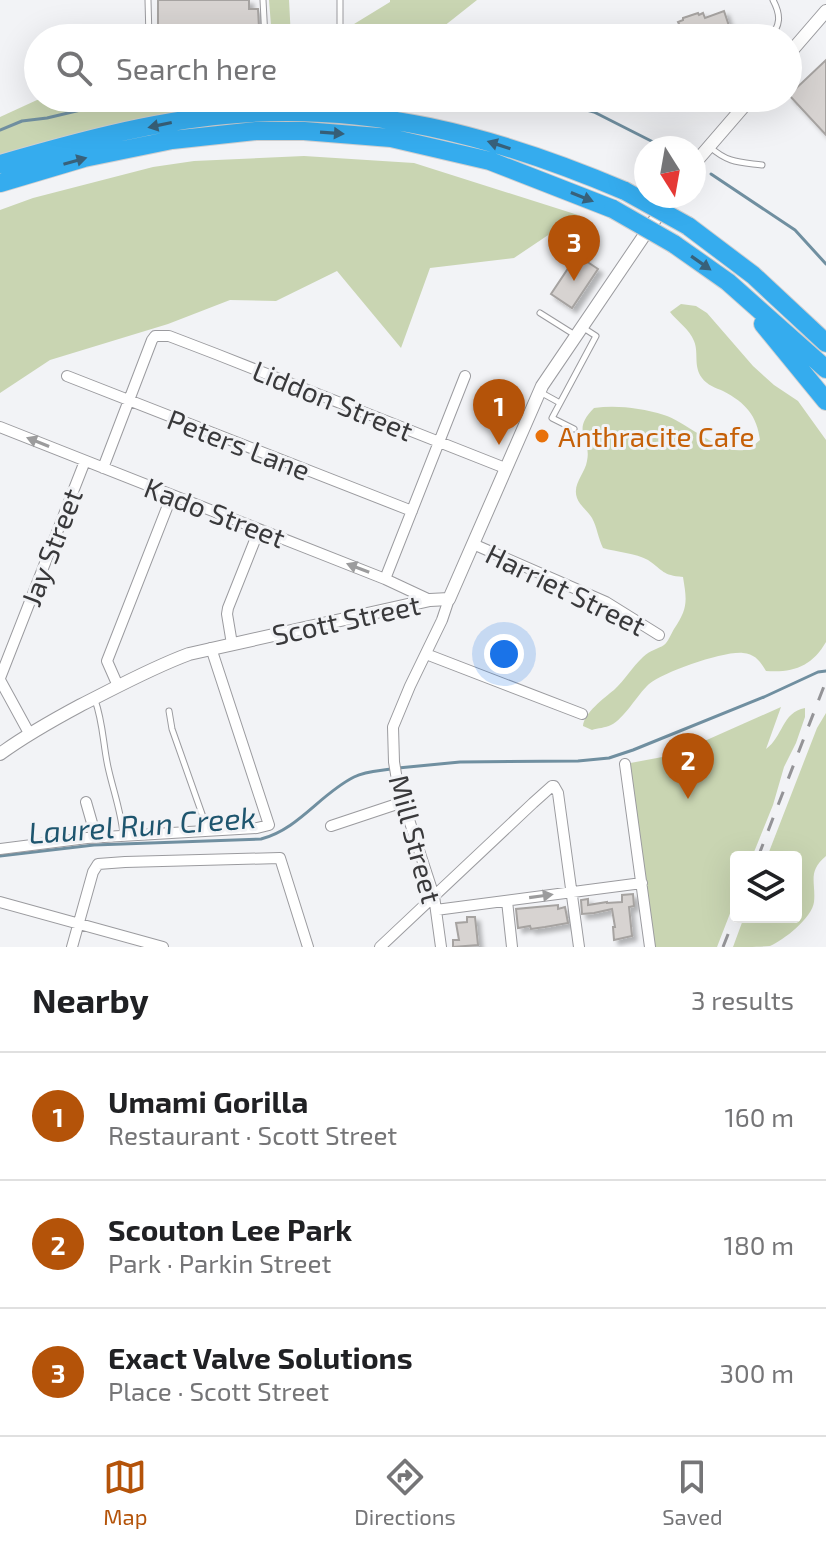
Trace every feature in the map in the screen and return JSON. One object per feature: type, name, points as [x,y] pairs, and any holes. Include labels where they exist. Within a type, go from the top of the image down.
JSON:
[{"type":"highway","points":[[0,164],[103,137],[226,114],[303,112],[369,116],[421,124],[581,172],[625,191],[688,226],[726,254],[826,343]]},
{"type":"highway","points":[[0,183],[84,158],[216,134],[304,131],[391,138],[490,161],[613,209],[674,244],[728,282],[826,369]]},
{"type":"highway","points":[[726,254],[787,289],[826,329]]},
{"type":"highway","points":[[728,282],[826,401]]},
{"type":"street","points":[[802,39],[826,11]]},
{"type":"street","points":[[706,150],[739,112]]},
{"type":"street","name":"Scott Street","points":[[0,754],[29,733],[161,664],[211,648],[430,600],[449,599],[539,392],[663,208]]},
{"type":"street","name":"Liddon Street","points":[[128,401],[152,340],[155,336],[169,336],[505,468]]},
{"type":"street","name":"Peters Lane","points":[[67,376],[412,511]]},
{"type":"street","points":[[385,579],[465,376]]},
{"type":"street","points":[[103,468],[128,401]]},
{"type":"street","name":"Kado Street","points":[[0,427],[385,579],[430,600]]},
{"type":"street","name":"Jay Street","points":[[0,679],[85,461]]},
{"type":"street","points":[[118,686],[107,661],[172,495]]},
{"type":"street","points":[[232,644],[228,608],[259,530]]},
{"type":"street","name":"Harriet Street","points":[[473,544],[606,602],[659,635]]},
{"type":"street","name":"Mill Street","points":[[441,947],[434,896],[396,777],[393,727],[449,599]]},
{"type":"street","points":[[0,849],[96,837],[269,825],[211,648]]},
{"type":"street","points":[[426,654],[582,714]]},
{"type":"street","points":[[0,679],[29,733]]},
{"type":"street","points":[[625,764],[650,947]]},
{"type":"street","points":[[380,947],[554,786],[558,793],[579,947]]},
{"type":"street","points":[[86,802],[96,837]]},
{"type":"street","points":[[331,826],[403,802]]},
{"type":"street","points":[[72,947],[98,864],[280,858],[308,947]]},
{"type":"street","points":[[436,910],[642,883]]},
{"type":"street","points":[[507,901],[512,947]]},
{"type":"street","points":[[0,902],[163,947]]},
{"type":"lane","points":[[148,0],[149,24]]},
{"type":"lane","points":[[263,0],[264,24]]},
{"type":"lane","points":[[340,0],[340,24]]},
{"type":"lane","points":[[773,0],[779,13],[778,24]]},
{"type":"lane","points":[[709,146],[722,158],[762,165]]},
{"type":"lane","points":[[540,313],[596,336],[552,418],[574,429]]},
{"type":"lane","points":[[539,392],[560,403]]},
{"type":"lane","points":[[94,698],[101,715],[108,768],[124,835]]},
{"type":"lane","points":[[169,711],[172,729],[208,831]]},
{"type":"green space","points":[[269,0],[289,0],[290,24],[271,24]]},
{"type":"green space","points":[[477,0],[447,24],[354,24],[390,2]]},
{"type":"green space","points":[[24,106],[24,112],[284,112],[0,155],[0,117]]},
{"type":"green space","points":[[304,156],[414,163],[578,215],[514,258],[430,268],[401,348],[337,271],[276,301],[230,300],[168,324],[50,360],[0,393],[0,210],[33,198],[153,167],[194,161]]},
{"type":"green space","points":[[681,304],[696,306],[707,313],[753,366],[798,401],[826,440],[826,642],[808,662],[785,671],[766,671],[757,659],[743,653],[722,655],[680,668],[649,684],[616,722],[592,730],[583,726],[587,716],[643,657],[665,644],[682,615],[686,598],[683,577],[667,574],[648,560],[632,554],[603,548],[592,518],[576,493],[587,461],[583,423],[587,416],[594,408],[638,409],[673,419],[729,449],[750,448],[760,440],[753,417],[744,405],[706,383],[699,373],[692,337],[670,312]]},
{"type":"green space","points":[[781,707],[766,749],[792,714],[805,708],[796,743],[784,767],[754,851],[730,851],[730,913],[717,947],[654,947],[625,764],[673,755]]},
{"type":"green space","points":[[826,713],[826,856],[814,872],[814,902],[802,922],[802,851],[769,851],[817,728]]},
{"type":"green space","points":[[742,923],[801,923],[770,946],[733,947]]},
{"type":"building","points":[[158,0],[249,0],[249,9],[258,9],[259,24],[158,24]]},
{"type":"building","points":[[724,11],[728,24],[678,22],[698,13],[703,13],[705,18]]},
{"type":"building","points":[[826,60],[826,135],[802,109],[802,83]]},
{"type":"building","points":[[577,255],[598,269],[572,308],[551,294]]},
{"type":"building","points":[[633,894],[634,906],[629,907],[632,936],[614,940],[612,909],[582,914],[581,900],[588,899],[588,905],[622,902],[622,895]]},
{"type":"building","points":[[558,905],[558,909],[565,907],[568,923],[518,928],[516,909]]},
{"type":"building","points":[[467,917],[475,917],[478,945],[453,947],[453,940],[459,940],[456,923],[467,922]]},
{"type":"waterway","points":[[0,130],[22,121],[72,112]]},
{"type":"waterway","points":[[594,112],[641,136]]},
{"type":"waterway","points":[[711,174],[795,230],[826,264]]},
{"type":"waterway","name":"Laurel Run Creek","points":[[398,768],[460,762],[609,758],[826,671]]},
{"type":"waterway","name":"Laurel Run Creek","points":[[0,856],[94,845],[261,839],[287,827],[354,777],[391,769]]},
{"type":"railway","points":[[760,851],[826,681]]},
{"type":"railway","points":[[723,947],[732,923]]},
{"type":"place","name":"Exact Valve Solutions","points":[[574,281]]},
{"type":"place","name":"Anthracite Cafe","points":[[542,436]]},
{"type":"place","name":"Umami Gorilla","points":[[499,445]]},
{"type":"place","name":"Scouton Lee Park","points":[[688,799]]}]
